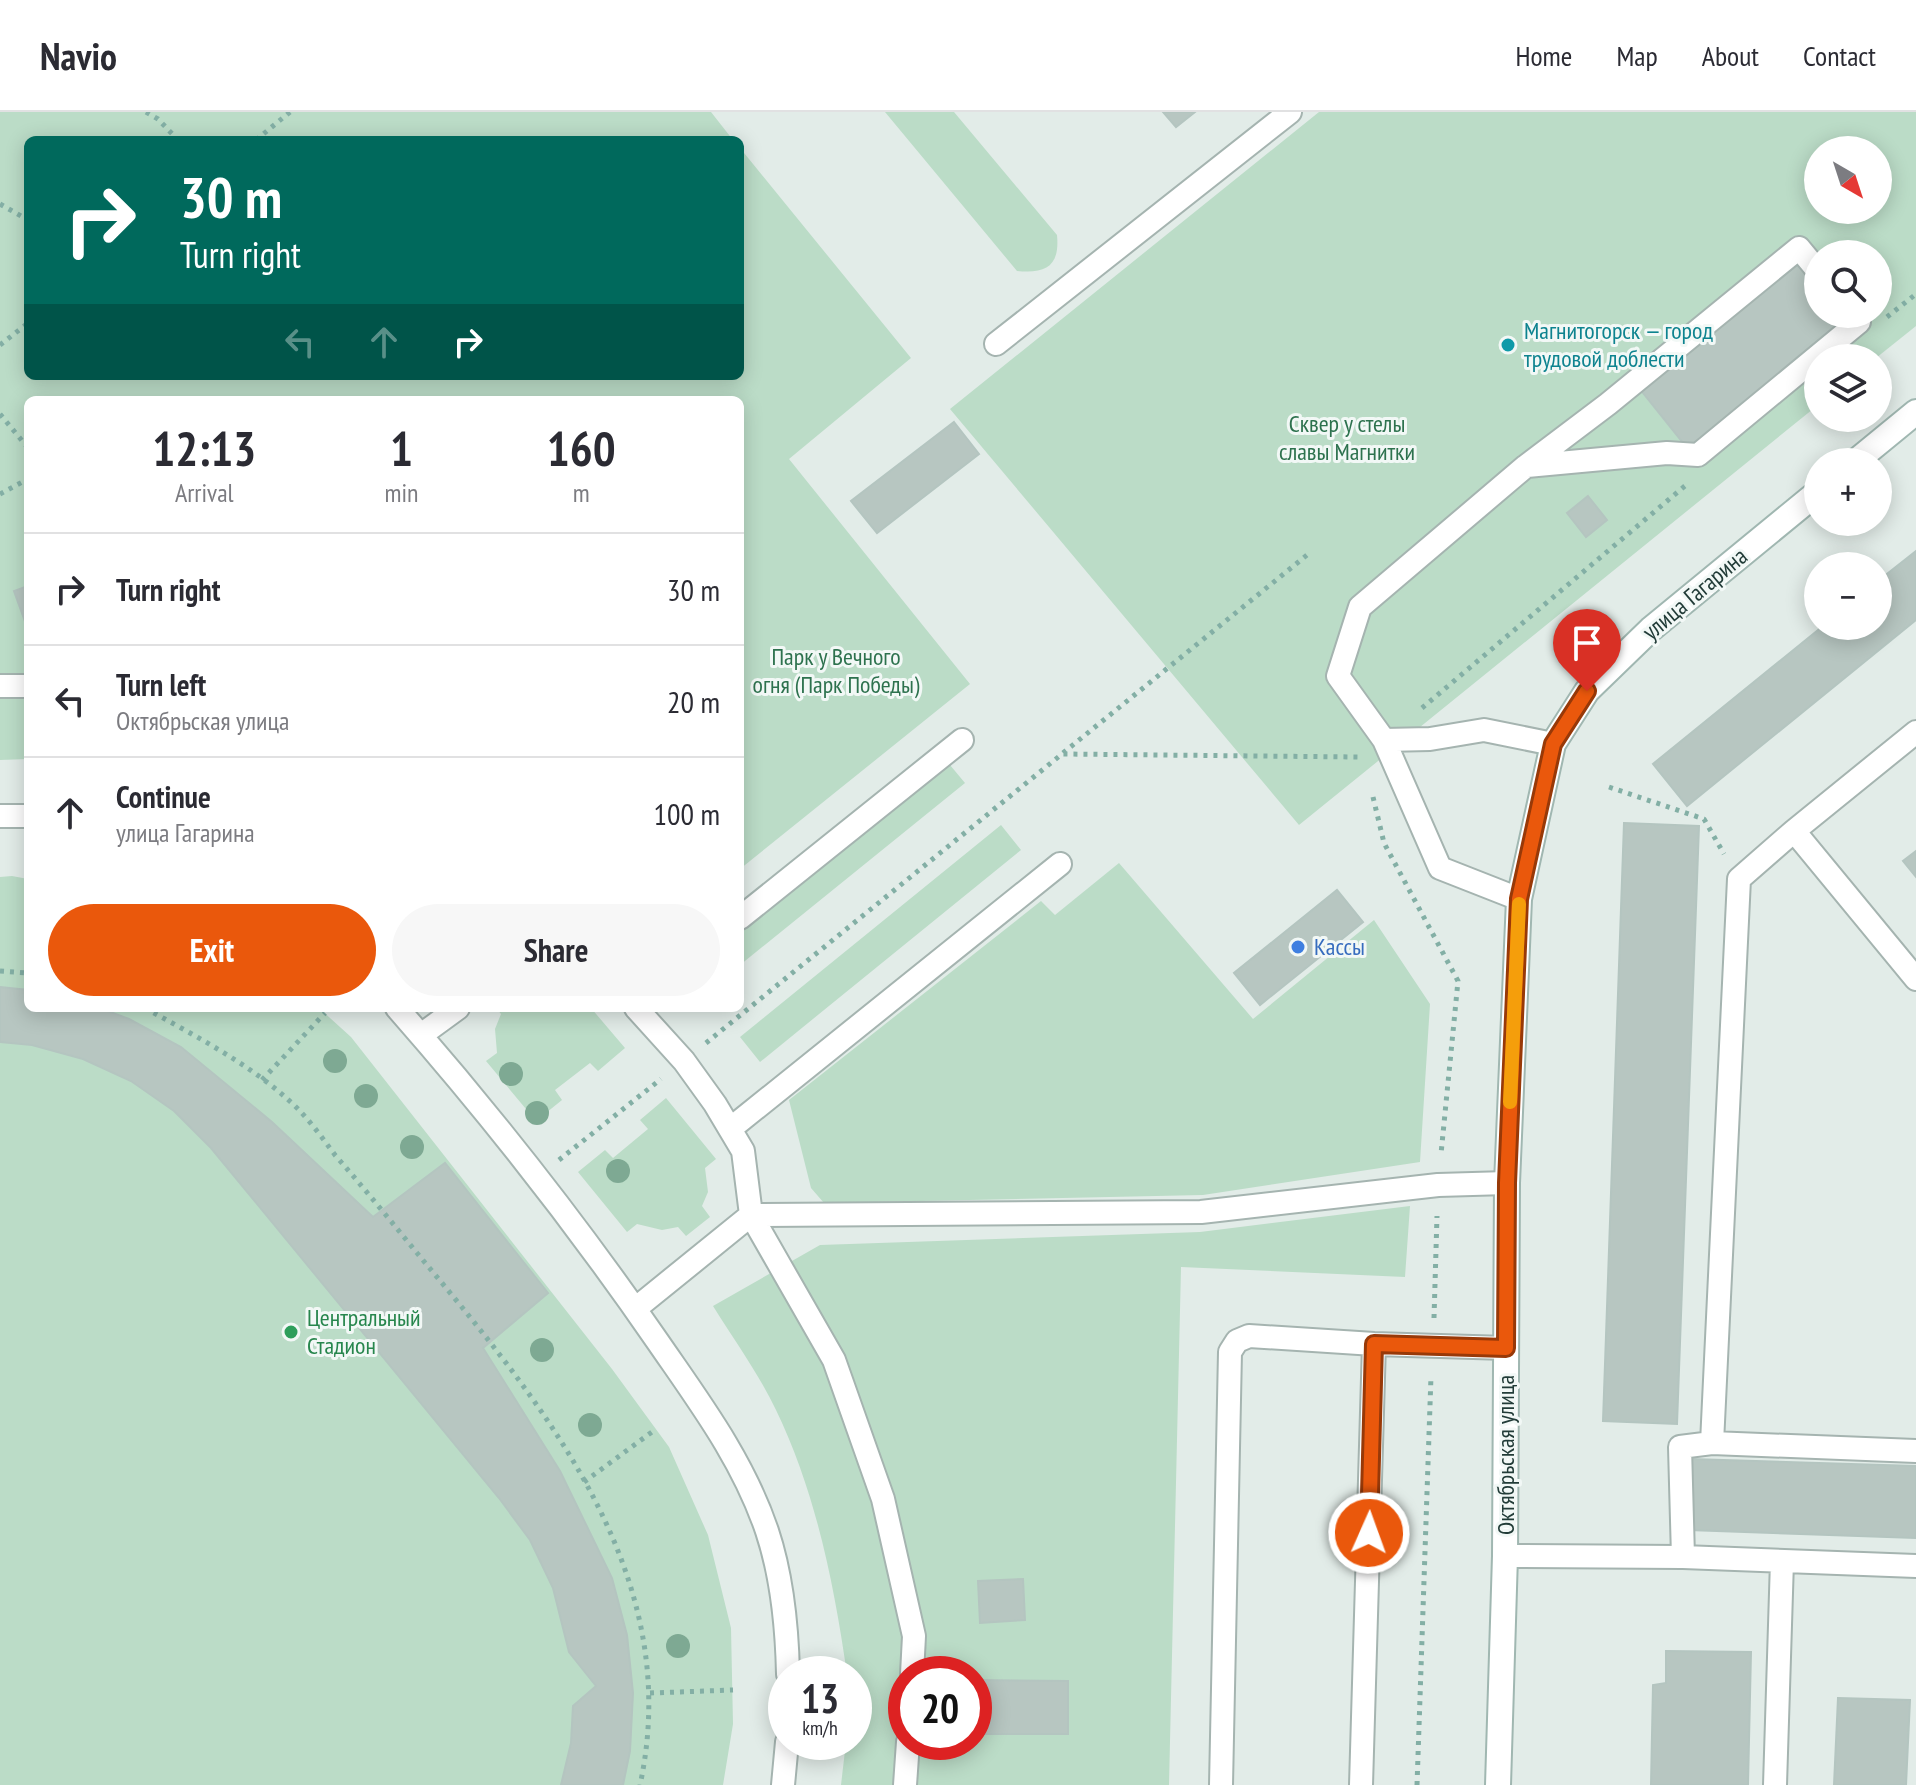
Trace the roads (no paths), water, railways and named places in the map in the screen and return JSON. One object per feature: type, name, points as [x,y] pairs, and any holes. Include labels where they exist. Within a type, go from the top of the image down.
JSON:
[{"type":"main road","points":[[1892,422],[1916,412]]},
{"type":"main road","points":[[1866,448],[1879,432]]},
{"type":"main road","name":"улица Гагарина","points":[[1553,744],[1587,691],[1651,629],[1804,503]]},
{"type":"main road","name":"Октябрьская улица","points":[[1498,1785],[1505,1556],[1507,1183],[1519,899],[1553,744]]},
{"type":"lane","points":[[996,344],[1290,112]]},
{"type":"lane","points":[[1519,899],[1440,868],[1384,740],[1338,676],[1360,607],[1526,466],[1799,248],[1804,254]]},
{"type":"lane","points":[[1834,344],[1852,328]]},
{"type":"lane","points":[[1526,466],[1667,453],[1698,455],[1804,369]]},
{"type":"lane","points":[[0,686],[24,686]]},
{"type":"lane","points":[[1384,740],[1430,739],[1484,730],[1553,744]]},
{"type":"lane","points":[[1712,1443],[1739,879],[1916,732]]},
{"type":"lane","points":[[744,915],[962,740]]},
{"type":"lane","points":[[0,816],[24,816]]},
{"type":"lane","points":[[1794,831],[1916,979]]},
{"type":"lane","points":[[730,1129],[1060,864]]},
{"type":"lane","points":[[401,1012],[537,1178],[635,1309],[730,1446],[767,1531],[786,1621],[787,1656]]},
{"type":"lane","points":[[421,1035],[453,1012]]},
{"type":"lane","points":[[640,1012],[684,1061],[743,1151],[751,1215],[834,1360],[883,1499],[914,1636],[913,1656]]},
{"type":"lane","points":[[635,1309],[751,1215],[1201,1212],[1438,1185],[1507,1183]]},
{"type":"lane","points":[[1221,1785],[1230,1352],[1237,1341],[1249,1336],[1506,1348]]},
{"type":"lane","points":[[1361,1785],[1374,1344]]},
{"type":"lane","points":[[1683,1557],[1680,1447],[1712,1443],[1916,1451]]},
{"type":"lane","points":[[1505,1556],[1683,1557],[1916,1566]]},
{"type":"lane","points":[[1775,1785],[1782,1561]]},
{"type":"lane","points":[[783,1785],[785,1760]]},
{"type":"lane","points":[[905,1785],[907,1760]]},
{"type":"place","name":"Магнитогорск — город трудовой доблести","points":[[1508,345]]},
{"type":"place","name":"Кассы","points":[[1298,947]]},
{"type":"place","name":"Центральный Стадион","points":[[291,1332]]},
{"type":"park label","name":"Сквер у стелы славы Магнитки","points":[[1347,438]]},
{"type":"park label","name":"Парк у Вечного огня (Парк Победы)","points":[[836,671]]}]
